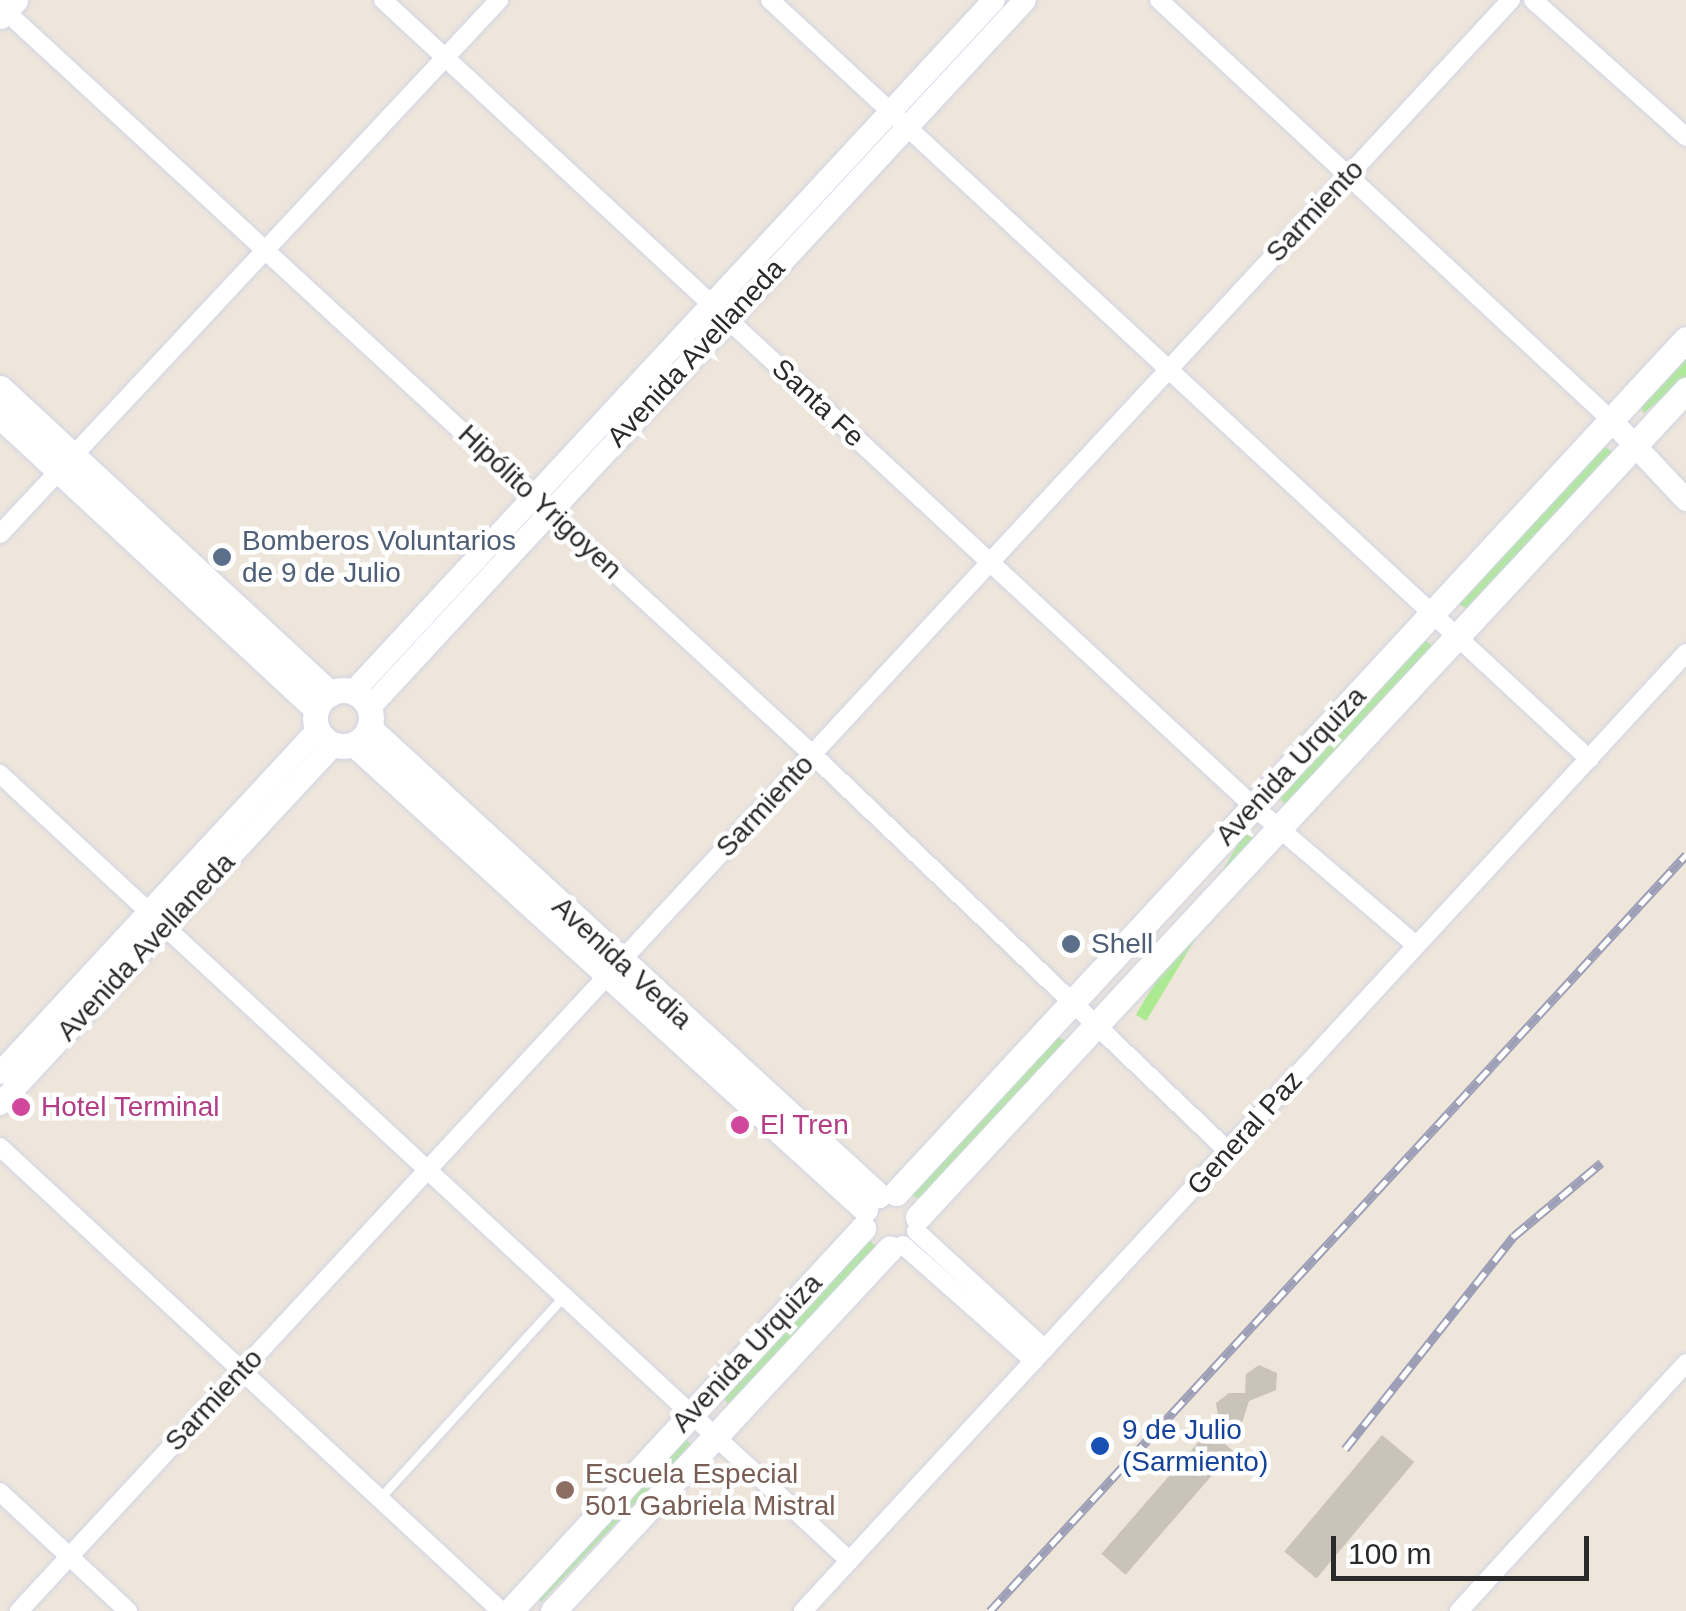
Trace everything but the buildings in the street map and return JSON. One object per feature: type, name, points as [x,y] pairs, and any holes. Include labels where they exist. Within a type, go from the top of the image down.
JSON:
[{"type":"main road","name":"Avenida Urquiza","points":[[510,1611],[876,1206],[1075,1003],[1686,339]]},
{"type":"main road","name":"Avenida Vedia","points":[[0,388],[65,462],[613,970],[876,1206]]},
{"type":"main road","name":"Avenida Urquiza","points":[[553,1611],[906,1235],[1686,390]]},
{"type":"main road","name":"Avenida Vedia","points":[[0,416],[65,462]]},
{"type":"main road","points":[[910,1201],[906,1235],[876,1244],[876,1206],[910,1201]]},
{"type":"street","name":"Santa Fe","points":[[383,0],[1253,806],[1416,946]]},
{"type":"street","points":[[0,534],[499,0]]},
{"type":"street","points":[[770,0],[1589,759]]},
{"type":"street","name":"Avenida Avellaneda","points":[[899,120],[994,0]]},
{"type":"street","name":"Avenida Avellaneda","points":[[0,1104],[157,920],[718,311],[899,120],[1025,0]]},
{"type":"street","points":[[1159,0],[1610,418],[1633,448],[1686,500]]},
{"type":"street","name":"Sarmiento","points":[[18,1611],[1511,0]]},
{"type":"street","points":[[1533,0],[1686,138]]},
{"type":"street","name":"Hipólito Yrigoyen","points":[[5,8],[813,755],[1229,1152]]},
{"type":"street","name":"General Paz","points":[[803,1611],[1686,653]]},
{"type":"street","points":[[0,774],[850,1561]]},
{"type":"street","name":"Avenida Avellaneda","points":[[0,1073],[157,920]]},
{"type":"street","points":[[0,1147],[501,1611]]},
{"type":"street","points":[[906,1235],[1040,1355]]},
{"type":"street","points":[[1459,1611],[1686,1363]]},
{"type":"street","points":[[0,1492],[128,1611]]},
{"type":"lane","points":[[378,1500],[563,1297]]},
{"type":"green space","points":[[1686,351],[1686,378],[1644,413],[1639,404]]},
{"type":"green space","points":[[1602,444],[1613,453],[1468,609],[1458,604]]},
{"type":"green space","points":[[1424,640],[1434,646],[1290,805],[1282,802],[1279,794]]},
{"type":"green space","points":[[1245,833],[1255,839],[1146,1021],[1136,1015]]},
{"type":"green space","points":[[1054,1036],[1067,1041],[922,1199],[914,1197],[911,1189]]},
{"type":"green space","points":[[868,1240],[878,1247],[728,1404],[722,1395]]},
{"type":"green space","points":[[684,1438],[691,1444],[541,1602],[537,1598]]},
{"type":"railway","points":[[990,1611],[1686,855]]},
{"type":"railway","points":[[1345,1449],[1514,1236],[1601,1163]]},
{"type":"place","name":"Bomberos Voluntarios de 9 de Julio","points":[[222,557]]},
{"type":"place","name":"Shell","points":[[1071,944]]},
{"type":"place","name":"Hotel Terminal","points":[[21,1107]]},
{"type":"place","name":"El Tren","points":[[740,1125]]},
{"type":"place","name":"9 de Julio (Sarmiento)","points":[[1100,1446]]},
{"type":"place","name":"Escuela Especial 501 Gabriela Mistral","points":[[565,1490]]}]
